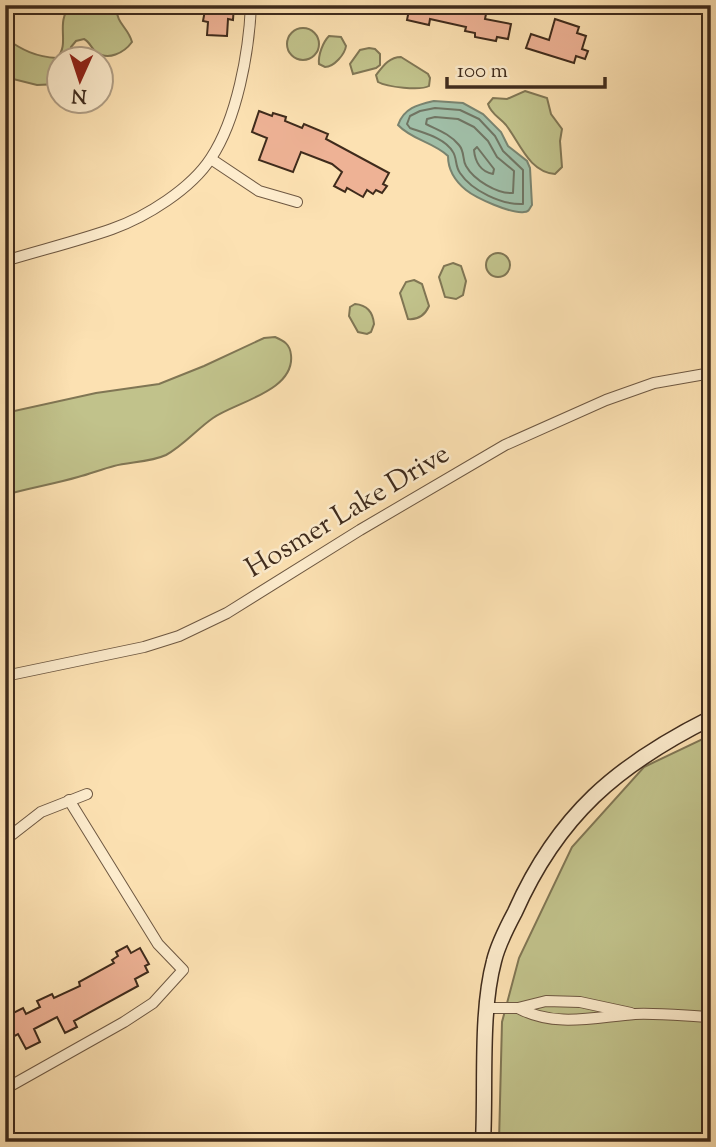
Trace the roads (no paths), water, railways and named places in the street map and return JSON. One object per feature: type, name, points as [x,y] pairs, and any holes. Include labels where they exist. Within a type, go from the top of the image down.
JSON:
[{"type":"street","points":[[5,261],[113,228],[149,212],[183,187],[211,159],[234,107],[246,54],[251,5]]},
{"type":"street","points":[[211,159],[259,191],[297,202]]},
{"type":"street","name":"Hosmer Lake Drive","points":[[5,676],[144,647],[180,636],[227,613],[359,530],[505,445],[606,400],[654,383],[711,373]]},
{"type":"street","points":[[483,1142],[487,1008],[494,960],[528,882],[551,843],[607,783],[675,736],[711,718]]},
{"type":"street","points":[[5,840],[41,812],[86,794]]},
{"type":"street","points":[[5,1089],[153,1003],[183,970],[158,944],[69,800]]},
{"type":"street","points":[[487,1008],[518,1008],[546,1001],[580,1002],[635,1014]]},
{"type":"street","points":[[518,1008],[543,1018],[573,1020],[635,1014],[711,1017]]},
{"type":"water","points":[[434,101],[463,103],[483,114],[501,132],[508,146],[527,161],[530,168],[532,205],[528,211],[518,212],[503,208],[471,193],[453,174],[448,156],[398,125],[408,111]]}]
